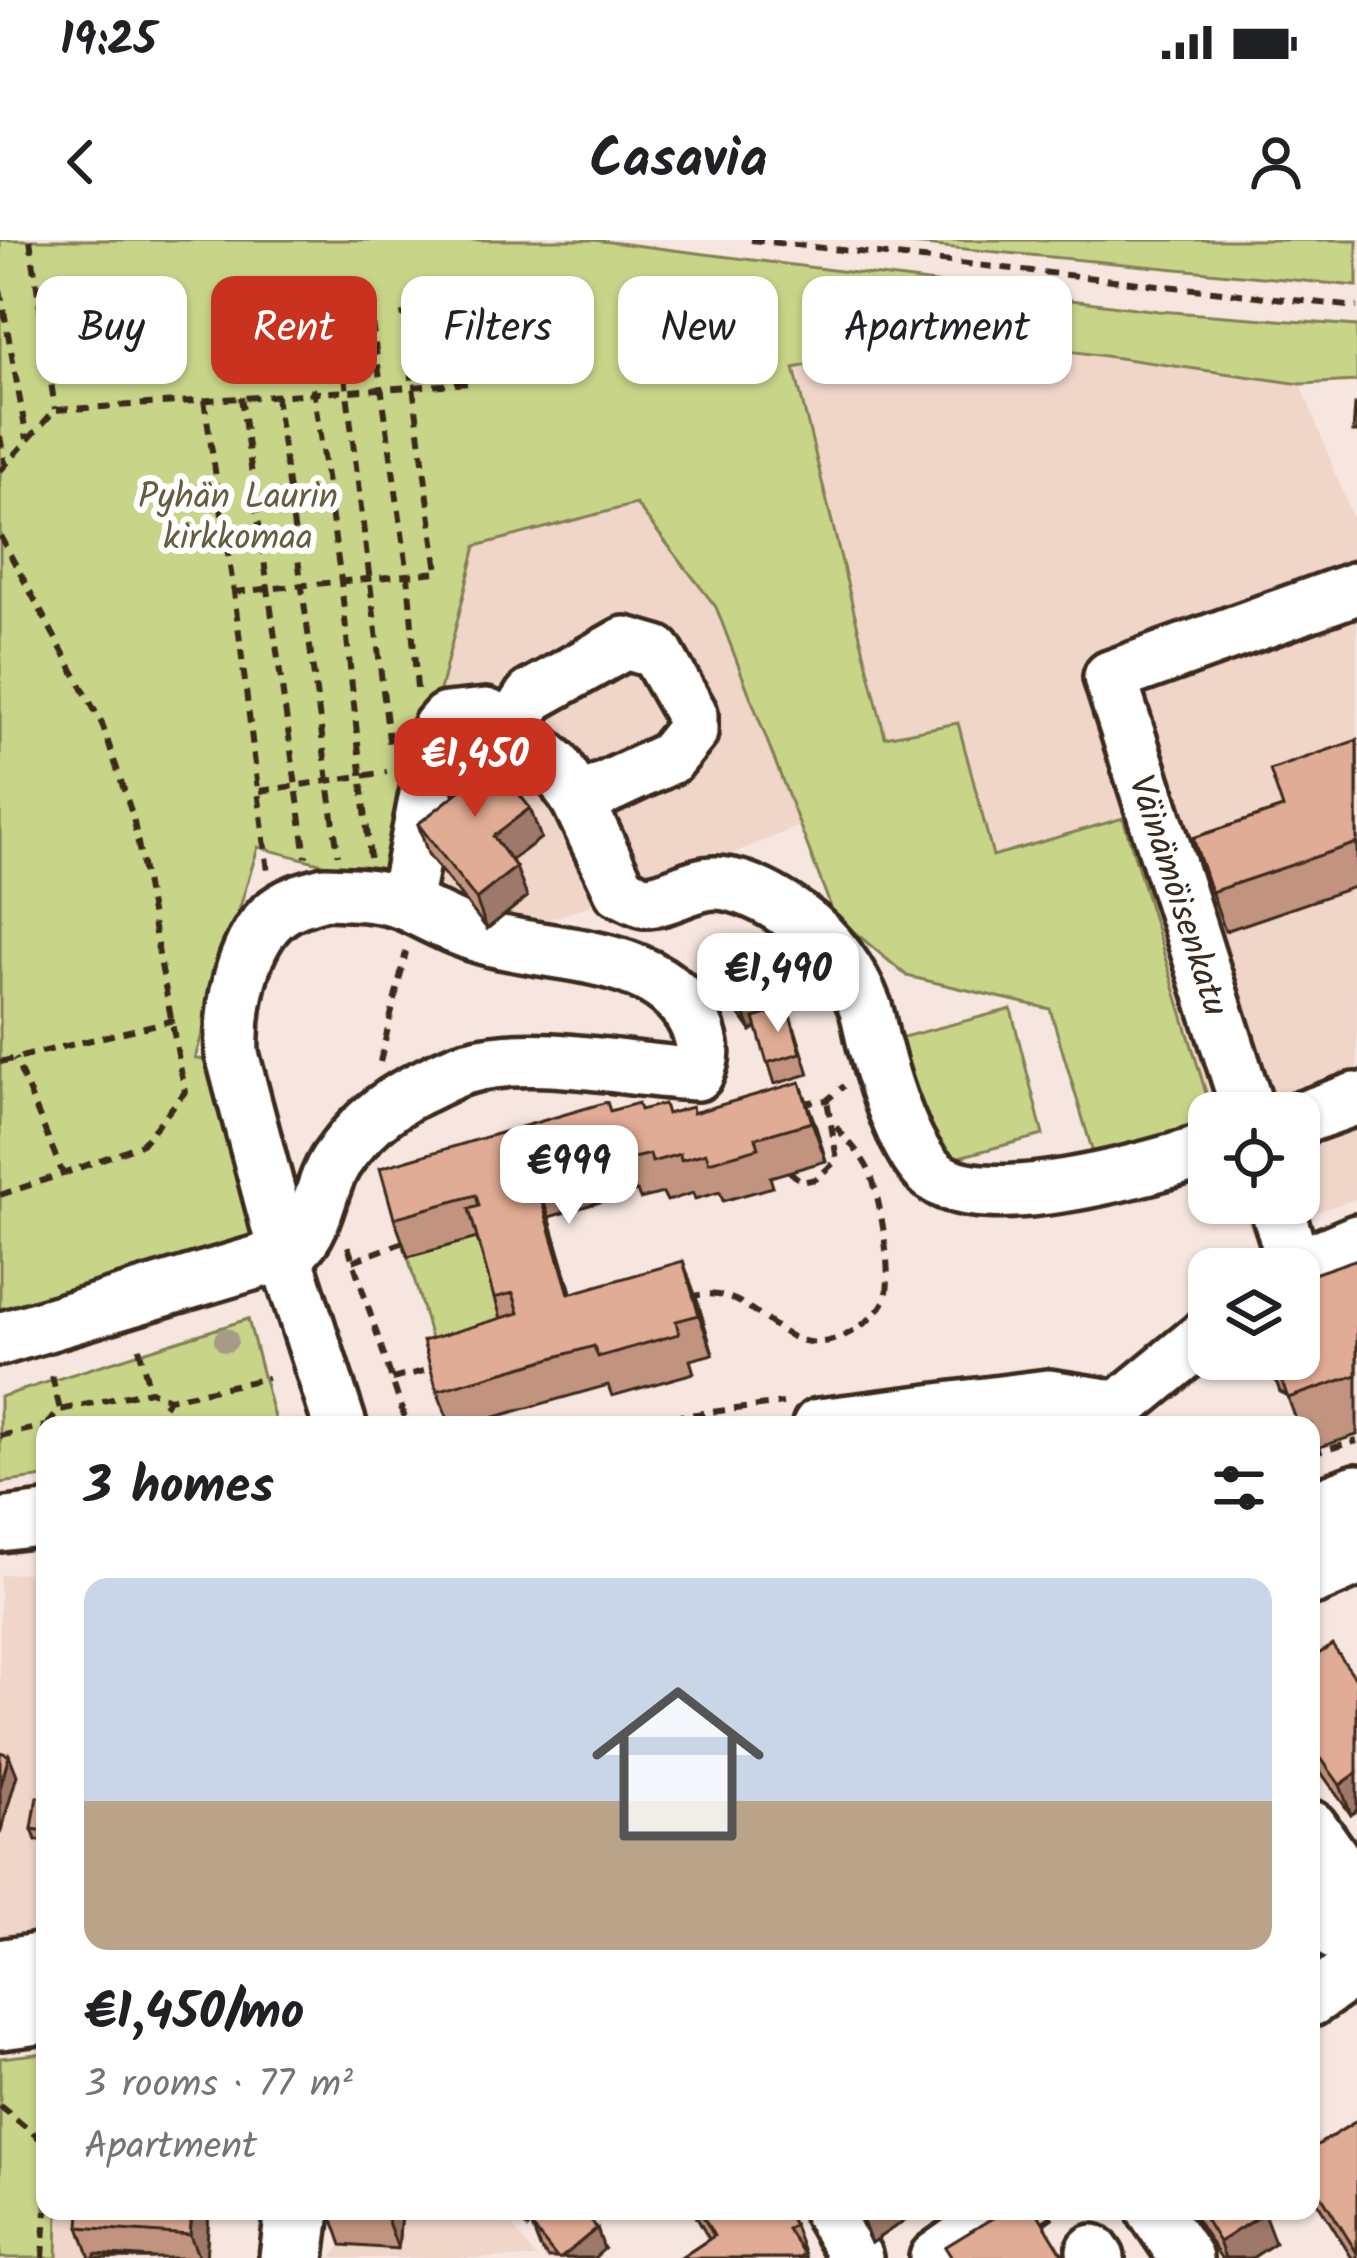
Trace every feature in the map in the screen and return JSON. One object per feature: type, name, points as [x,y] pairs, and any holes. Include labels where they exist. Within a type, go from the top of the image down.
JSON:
[{"type":"main road","points":[[1320,1511],[1357,1497]]},
{"type":"main road","points":[[1320,1569],[1357,1553]]},
{"type":"main road","points":[[0,1972],[36,1966]]},
{"type":"main road","points":[[0,2017],[36,2012]]},
{"type":"main road","points":[[255,2258],[257,2220]]},
{"type":"main road","points":[[292,2258],[297,2220]]},
{"type":"street","name":"Väinämöisenkatu","points":[[1242,1092],[1111,677],[1357,588]]},
{"type":"street","points":[[511,727],[531,696],[625,643],[656,652],[691,714],[692,732],[670,758],[578,801]]},
{"type":"street","points":[[388,890],[439,727],[446,719],[485,715],[511,727],[555,765],[578,801],[620,890],[644,901],[716,882],[767,897],[805,923],[834,954],[865,1005],[876,1054],[919,1161],[935,1178],[955,1188],[996,1193],[1079,1183],[1188,1155]]},
{"type":"street","points":[[0,1339],[285,1253],[308,1237],[320,1189],[362,1128],[396,1100],[467,1067],[544,1060],[697,1074],[705,1050],[677,997],[641,974],[591,958],[490,940],[445,926],[388,890],[325,893],[297,901],[272,918],[250,951],[230,1021],[232,1054],[285,1253],[337,1416]]},
{"type":"street","points":[[1320,1112],[1355,1100]]},
{"type":"street","points":[[1320,1256],[1357,1241]]},
{"type":"street","points":[[1122,1416],[1188,1354]]},
{"type":"street","points":[[890,1416],[1048,1396],[1110,1416]]},
{"type":"street","points":[[0,1525],[36,1520]]},
{"type":"street","points":[[1320,1840],[1357,1893]]},
{"type":"street","points":[[1320,1916],[1331,1931],[1357,1948]]},
{"type":"street","points":[[1320,1994],[1357,1968]]},
{"type":"street","points":[[834,2220],[856,2258]]},
{"type":"street","points":[[936,2258],[987,2220]]},
{"type":"street","points":[[1160,2220],[1186,2258]]},
{"type":"path","points":[[30,240],[55,410]]},
{"type":"path","points":[[751,240],[1357,307]]},
{"type":"path","points":[[0,289],[28,440]]},
{"type":"path","points":[[377,359],[408,575],[417,691]]},
{"type":"path","points":[[313,384],[361,776],[406,954],[362,1128]]},
{"type":"path","points":[[346,384],[391,750]]},
{"type":"path","points":[[234,592],[438,572],[413,384]]},
{"type":"path","points":[[3,468],[55,410],[457,384]]},
{"type":"path","points":[[276,395],[340,869]]},
{"type":"path","points":[[241,397],[306,859]]},
{"type":"path","points":[[205,400],[260,791],[272,918]]},
{"type":"path","points":[[0,436],[3,468]]},
{"type":"path","points":[[0,536],[102,724],[133,817],[185,1092],[142,1144],[0,1195]]},
{"type":"path","points":[[260,791],[393,771]]},
{"type":"path","points":[[0,1061],[174,1020]]},
{"type":"path","points":[[798,1103],[827,1100],[876,1054]]},
{"type":"path","points":[[15,1058],[63,1174]]},
{"type":"path","points":[[789,1171],[802,1182],[816,1180],[837,1160],[827,1100]]},
{"type":"path","points":[[685,1298],[704,1293],[736,1298],[800,1341],[833,1340],[874,1314],[887,1292],[877,1192],[868,1168],[831,1121]]},
{"type":"path","points":[[403,1416],[353,1262],[404,1242]]},
{"type":"path","points":[[139,1348],[150,1391]]},
{"type":"path","points":[[392,1379],[453,1363]]},
{"type":"path","points":[[52,1376],[60,1410]]},
{"type":"path","points":[[55,1416],[60,1410],[150,1391],[169,1399],[268,1378]]},
{"type":"path","points":[[148,1416],[157,1414],[169,1399]]},
{"type":"path","points":[[0,1436],[36,1428]]},
{"type":"path","points":[[1320,1451],[1357,1441]]},
{"type":"path","points":[[0,2106],[36,2136]]},
{"type":"path","points":[[43,2258],[45,2220]]},
{"type":"shaded area","points":[[1072,351],[1301,384],[1357,529],[1357,1198],[1320,1211],[1320,1092],[1206,1092],[1123,818],[993,856],[958,724],[885,738],[793,368],[802,366],[802,384],[1072,384]]},
{"type":"shaded area","points":[[636,503],[716,607],[799,826],[685,873],[500,936],[392,882],[476,546]]},
{"type":"shaded area","points":[[1248,1224],[1283,1224],[1252,1235]]},
{"type":"shaded area","points":[[36,1572],[36,1933],[0,1940],[0,1575]]},
{"type":"shaded area","points":[[58,2220],[211,2220],[209,2258],[57,2258]]},
{"type":"shaded area","points":[[344,2220],[508,2220],[536,2258],[332,2258],[342,2245]]},
{"type":"green space","name":"Pyhän Laurin kirkkomaa","points":[[0,240],[594,240],[880,276],[802,276],[802,366],[794,368],[885,737],[958,723],[993,856],[1123,818],[1206,1092],[1188,1092],[1188,1141],[1096,1163],[1050,1009],[907,976],[834,915],[716,607],[636,504],[476,546],[392,882],[258,847],[195,1058],[221,1064],[261,1237],[0,1317]]},
{"type":"green space","points":[[870,240],[1357,240],[1357,286]]},
{"type":"green space","points":[[1072,300],[1357,326],[1357,381],[1301,384],[1072,351]]},
{"type":"green space","points":[[1011,1009],[1043,1135],[940,1162],[928,1151],[899,1038]]},
{"type":"green space","points":[[490,1234],[509,1339],[437,1360],[408,1257]]},
{"type":"green space","points":[[248,1319],[274,1416],[36,1416],[36,1478],[0,1483],[0,1397]]},
{"type":"green space","points":[[36,2054],[36,2220],[58,2220],[57,2258],[0,2258],[0,2058]]},
{"type":"building","points":[[477,740],[530,808],[493,836],[516,867],[476,899],[418,824],[461,790],[443,766]]},
{"type":"building","points":[[1357,740],[1357,843],[1211,892],[1193,838],[1283,808],[1270,770]]},
{"type":"building","points":[[735,937],[773,991],[743,1011],[706,958]]},
{"type":"building","points":[[788,1008],[801,1053],[767,1063],[754,1018]]},
{"type":"building","points":[[800,1082],[812,1122],[756,1138],[759,1148],[709,1162],[706,1153],[652,1162],[650,1154],[625,1160],[623,1152],[535,1178],[569,1294],[683,1261],[699,1315],[676,1321],[679,1334],[598,1357],[594,1346],[437,1391],[423,1341],[519,1313],[513,1293],[494,1298],[469,1209],[479,1206],[476,1195],[394,1218],[380,1168],[607,1102],[610,1111],[638,1103],[640,1110],[664,1104],[667,1114],[692,1107],[693,1113]]},
{"type":"building","points":[[1357,1259],[1357,1375],[1288,1398],[1282,1380],[1320,1380],[1320,1272]]},
{"type":"building","points":[[1332,1645],[1357,1680],[1357,1773],[1340,1785],[1320,1757],[1320,1653]]},
{"type":"building","points":[[0,1752],[9,1755],[0,1788]]},
{"type":"building","points":[[1357,2121],[1357,2253],[1320,2193],[1320,2144]]},
{"type":"building","points":[[79,2220],[191,2220],[190,2235],[79,2227]]},
{"type":"building","points":[[541,2220],[590,2220],[597,2228],[557,2258],[532,2227]]},
{"type":"building","points":[[705,2220],[791,2220],[794,2225],[787,2229],[804,2254],[797,2258],[681,2258],[714,2236]]},
{"type":"building","points":[[989,2220],[1042,2220],[1065,2258],[952,2258],[945,2247]]},
{"type":"building","points":[[1206,2220],[1253,2220],[1219,2242]]},
{"type":"building","points":[[95,2254],[153,2258],[95,2258]]}]
